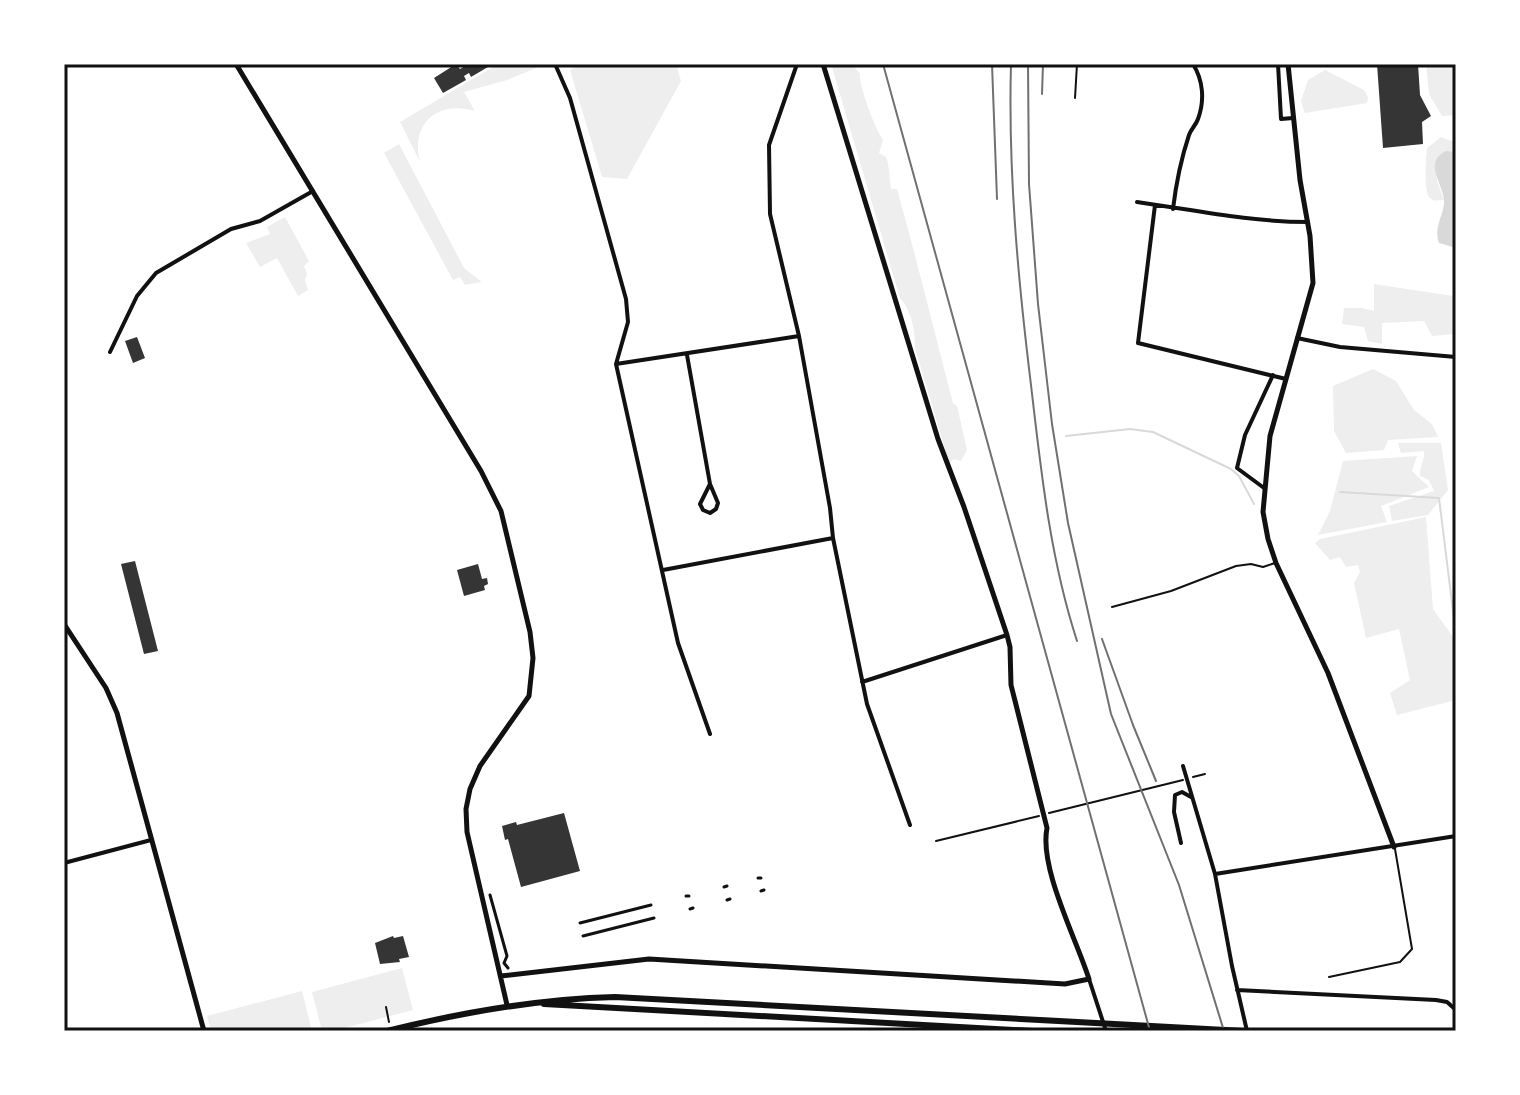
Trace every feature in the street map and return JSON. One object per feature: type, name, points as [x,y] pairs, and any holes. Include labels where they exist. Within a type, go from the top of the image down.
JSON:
[{"type":"main road","points":[[389,1031],[483,1008],[615,997],[1246,1031]]},
{"type":"main road","points":[[528,1003],[1033,1031]]},
{"type":"street","points":[[236,64],[481,471],[501,511],[530,632],[533,658],[529,696],[480,766],[466,809],[467,832],[507,1005]]},
{"type":"street","points":[[555,64],[570,98],[626,299],[628,322],[616,364],[678,643],[710,734]]},
{"type":"street","points":[[797,64],[769,145],[770,214],[799,336],[833,538],[867,704],[910,825]]},
{"type":"street","points":[[823,64],[938,439],[1007,635],[1011,685],[1047,828],[1044,841],[1059,899],[1106,1031]]},
{"type":"street","points":[[1173,209],[1184,156],[1191,130],[1198,122],[1202,101],[1200,77],[1193,64]]},
{"type":"street","points":[[1278,64],[1281,119],[1293,118]]},
{"type":"street","points":[[1288,64],[1313,283],[1270,436],[1263,512],[1276,563],[1328,673],[1394,847]]},
{"type":"street","points":[[110,352],[137,296],[156,273],[231,229],[260,221],[313,191]]},
{"type":"street","points":[[1137,202],[1282,222],[1308,222]]},
{"type":"street","points":[[1155,205],[1138,343],[1286,379]]},
{"type":"street","points":[[616,364],[799,336]]},
{"type":"street","points":[[1297,338],[1340,347],[1456,357]]},
{"type":"street","points":[[687,355],[710,484],[718,503],[710,513],[703,510],[700,504],[710,484]]},
{"type":"street","points":[[1264,488],[1237,468],[1245,435],[1273,375]]},
{"type":"street","points":[[663,570],[833,538]]},
{"type":"street","points":[[64,624],[99,676],[117,713],[204,1031]]},
{"type":"street","points":[[862,682],[1007,635]]},
{"type":"street","points":[[1183,766],[1215,874],[1246,1031]]},
{"type":"street","points":[[1181,843],[1174,812],[1175,795],[1182,792],[1193,799]]},
{"type":"street","points":[[1215,874],[1456,836]]},
{"type":"street","points":[[64,863],[151,840]]},
{"type":"street","points":[[490,895],[509,956],[503,964],[508,968]]},
{"type":"street","points":[[580,923],[651,905]]},
{"type":"street","points":[[583,936],[654,918]]},
{"type":"street","points":[[501,976],[649,959],[1065,984],[1089,979]]},
{"type":"street","points":[[1237,990],[1436,1000],[1447,1002],[1456,1010]]},
{"type":"lane","points":[[1075,98],[1077,64]]},
{"type":"lane","points":[[1112,607],[1171,591],[1236,566],[1251,564],[1263,567],[1276,563]]},
{"type":"lane","points":[[1329,977],[1400,962],[1412,949],[1394,847]]},
{"type":"path","points":[[936,841],[1205,774]]},
{"type":"path","points":[[386,1007],[389,1031]]},
{"type":"shaded area","points":[[498,64],[546,64],[507,80],[464,92],[475,111],[449,109],[430,118],[419,136],[420,162],[400,122]]},
{"type":"shaded area","points":[[581,64],[676,64],[681,81],[627,179],[602,177],[570,70]]},
{"type":"shaded area","points":[[831,64],[852,64],[860,74],[868,107],[883,140],[879,153],[886,157],[891,189],[897,189],[953,403],[957,406],[967,450],[961,461],[954,459],[949,463],[915,348],[912,322],[900,298]]},
{"type":"shaded area","points":[[1426,64],[1456,64],[1456,115],[1442,116],[1429,94]]},
{"type":"shaded area","points":[[1325,70],[1364,90],[1367,103],[1305,113],[1301,101],[1308,80]]},
{"type":"shaded area","points":[[1441,137],[1454,142],[1456,155],[1454,152],[1435,163],[1444,200],[1435,200],[1430,198],[1426,189],[1427,148]]},
{"type":"shaded area","points":[[399,144],[464,268],[482,282],[465,285],[460,277],[453,280],[384,153]]},
{"type":"shaded area","points":[[1446,151],[1456,155],[1456,248],[1439,243],[1438,238],[1444,197],[1435,162]]},
{"type":"shaded area","points":[[285,217],[309,261],[304,266],[308,290],[298,296],[277,258],[260,267],[246,243],[270,234],[267,227]]},
{"type":"shaded area","points":[[1374,284],[1453,296],[1455,334],[1432,336],[1424,321],[1382,323],[1382,344],[1368,341],[1364,327],[1342,324],[1344,308],[1374,311]]},
{"type":"shaded area","points":[[1373,369],[1396,381],[1414,410],[1432,424],[1438,437],[1388,440],[1384,450],[1346,453],[1334,431],[1333,386]]},
{"type":"shaded area","points":[[1398,443],[1441,443],[1448,490],[1428,515],[1392,521],[1389,506],[1434,491],[1429,480],[1420,476],[1424,451],[1401,453]]},
{"type":"shaded area","points":[[1417,456],[1412,471],[1429,487],[1381,506],[1387,522],[1318,535],[1330,511],[1343,461]]},
{"type":"shaded area","points":[[1426,517],[1433,609],[1456,641],[1456,700],[1397,715],[1390,693],[1410,680],[1399,629],[1366,638],[1354,583],[1360,572],[1358,565],[1346,567],[1340,557],[1330,560],[1315,543],[1320,539]]},
{"type":"shaded area","points":[[402,968],[413,1010],[333,1031],[322,1031],[312,992]]},
{"type":"shaded area","points":[[302,991],[312,1031],[211,1031],[207,1016]]},
{"type":"building","points":[[456,64],[460,69],[464,64],[493,64],[471,77],[469,73],[464,76],[466,80],[443,93],[434,78]]},
{"type":"building","points":[[1377,64],[1418,64],[1420,95],[1431,116],[1422,122],[1423,144],[1383,148]]},
{"type":"building","points":[[137,337],[145,358],[133,363],[125,341]]},
{"type":"building","points":[[135,561],[158,651],[144,654],[121,564]]},
{"type":"building","points":[[478,564],[482,579],[487,578],[488,584],[484,586],[485,590],[464,596],[457,570]]},
{"type":"building","points":[[564,813],[580,871],[521,887],[502,826]]},
{"type":"building","points":[[393,936],[403,936],[409,957],[399,959],[400,962],[380,964],[375,943]]},
{"type":"waterway","points":[[1066,436],[1130,429],[1153,432],[1231,469],[1239,476],[1254,504]]},
{"type":"waterway","points":[[1340,492],[1439,498],[1456,635]]},
{"type":"railway","points":[[883,64],[1150,1031]]},
{"type":"railway","points":[[992,64],[997,199]]},
{"type":"railway","points":[[1011,64],[1013,185],[1026,345],[1048,514],[1060,578],[1077,641]]},
{"type":"railway","points":[[1028,64],[1029,184],[1038,304],[1052,424],[1068,523],[1111,714],[1179,885],[1224,1031]]},
{"type":"railway","points":[[1042,94],[1043,64]]},
{"type":"railway","points":[[1102,639],[1156,781]]}]
